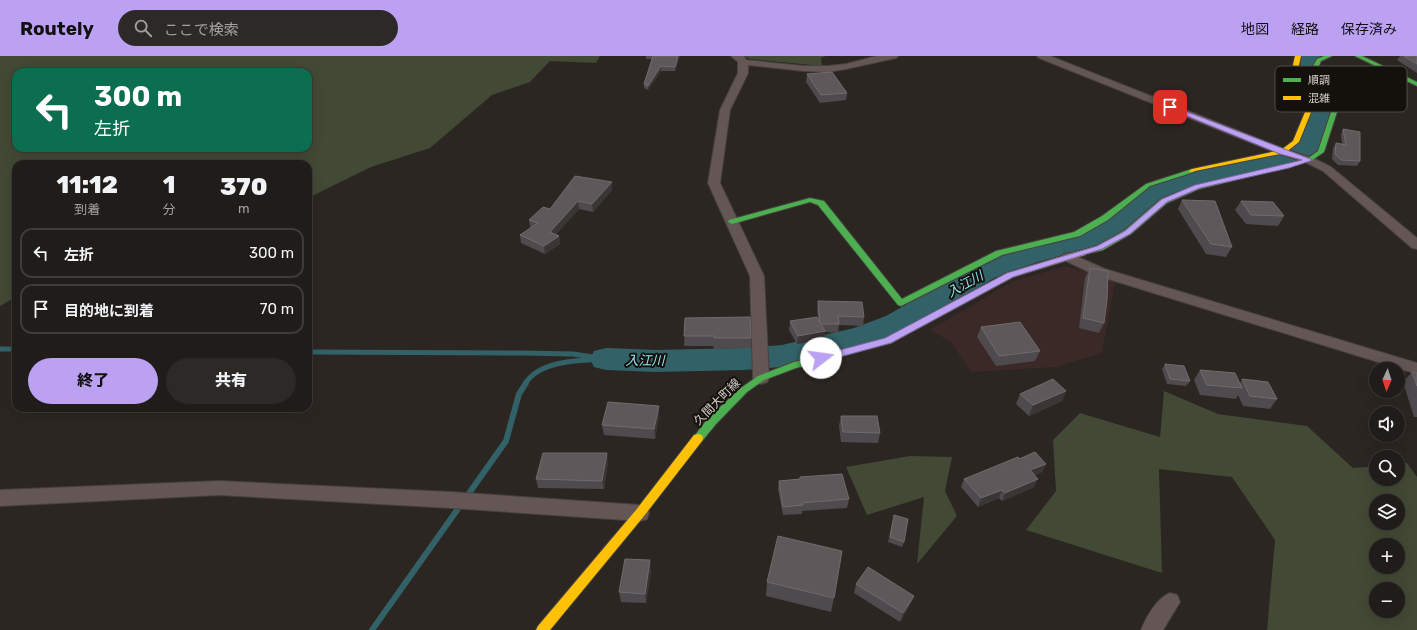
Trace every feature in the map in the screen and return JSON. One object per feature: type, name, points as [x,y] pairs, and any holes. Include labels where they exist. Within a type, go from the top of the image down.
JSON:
[{"type":"main road","points":[[1296,66],[1298,56]]},
{"type":"main road","name":"久間大町線","points":[[1316,66],[1319,60],[1329,56]]},
{"type":"main road","points":[[1358,56],[1379,66]]},
{"type":"main road","points":[[1407,79],[1417,84]]},
{"type":"main road","points":[[732,222],[810,200],[821,203],[901,303],[999,253],[1077,234],[1105,218],[1148,185],[1182,173],[1283,152],[1296,142],[1308,112]]},
{"type":"main road","name":"久間大町線","points":[[542,630],[640,513],[712,421],[744,390],[761,364],[794,365],[888,341],[1010,275],[1100,248],[1128,232],[1164,201],[1197,187],[1309,160],[1321,152],[1334,112]]},
{"type":"street","points":[[761,364],[757,276],[714,183],[725,110],[743,73],[740,59],[818,68],[838,68],[877,58],[893,56]]},
{"type":"street","points":[[1042,56],[1283,152],[1309,160],[1327,170],[1417,244]]},
{"type":"street","points":[[1069,257],[1100,272],[1417,369]]},
{"type":"street","points":[[0,498],[219,488],[451,500],[640,513]]},
{"type":"street","points":[[1151,630],[1170,602]]},
{"type":"shaded area","points":[[1066,266],[1115,281],[1102,353],[1056,367],[971,372],[951,342],[930,330],[1013,281]]},
{"type":"green space","points":[[0,56],[600,56],[596,63],[550,61],[530,82],[492,95],[430,148],[371,167],[312,196],[312,160],[12,160],[12,299],[0,306]]},
{"type":"green space","points":[[743,56],[826,56],[821,58],[822,66],[750,59]]},
{"type":"green space","points":[[1164,391],[1218,414],[1307,426],[1353,468],[1369,467],[1369,486],[1405,486],[1405,463],[1407,463],[1417,477],[1417,630],[1267,630],[1275,540],[1232,477],[1159,469],[1162,573],[1026,530],[1056,491],[1053,440],[1080,413],[1160,437]]},
{"type":"green space","points":[[910,456],[952,457],[945,491],[957,516],[917,564],[924,497],[867,515],[846,467]]},
{"type":"building","points":[[653,56],[678,56],[675,67],[661,66],[648,86],[644,84]]},
{"type":"building","points":[[1404,56],[1417,56],[1417,64]]},
{"type":"building","points":[[832,72],[847,93],[821,95],[807,74]]},
{"type":"building","points":[[1343,129],[1360,132],[1360,161],[1341,160],[1335,154],[1336,143],[1346,145]]},
{"type":"building","points":[[575,176],[612,182],[592,204],[578,201],[550,232],[559,236],[544,246],[520,235],[538,223],[529,220],[543,207],[550,209]]},
{"type":"building","points":[[1182,200],[1215,201],[1232,247],[1211,244]]},
{"type":"building","points":[[1241,201],[1273,202],[1284,216],[1251,215]]},
{"type":"building","points":[[1090,268],[1108,271],[1107,300],[1104,323],[1083,318]]},
{"type":"building","points":[[818,301],[862,302],[864,317],[838,316],[839,324],[821,324],[825,331],[798,336],[790,321],[817,317],[820,323]]},
{"type":"building","points":[[750,317],[751,338],[684,336],[685,318]]},
{"type":"building","points":[[1020,322],[1040,351],[999,356],[981,327]]},
{"type":"building","points":[[1165,364],[1184,366],[1190,381],[1170,379]]},
{"type":"building","points":[[1200,370],[1235,373],[1242,388],[1207,385]]},
{"type":"building","points":[[1412,372],[1417,373],[1417,386]]},
{"type":"building","points":[[1053,379],[1066,391],[1033,405],[1020,394]]},
{"type":"building","points":[[1242,379],[1268,382],[1277,399],[1250,396]]},
{"type":"building","points":[[608,402],[659,406],[654,429],[602,425]]},
{"type":"building","points":[[841,416],[877,416],[880,433],[843,432]]},
{"type":"building","points":[[1035,452],[1046,464],[1030,470],[1038,479],[1005,493],[1002,490],[981,498],[964,479],[1018,457],[1019,459]]},
{"type":"building","points":[[543,453],[607,453],[602,481],[536,479]]},
{"type":"building","points":[[842,474],[849,499],[802,503],[803,505],[783,507],[779,481],[800,479],[800,477]]},
{"type":"building","points":[[894,515],[908,519],[904,542],[890,537]]},
{"type":"building","points":[[778,536],[842,551],[834,598],[767,582]]},
{"type":"building","points":[[625,559],[650,560],[645,594],[619,592]]},
{"type":"building","points":[[868,567],[914,596],[903,613],[856,584]]},
{"type":"waterway","name":"入江川","points":[[1310,56],[1310,66]]},
{"type":"waterway","name":"入江川","points":[[606,359],[656,361],[743,359],[782,356],[862,337],[897,323],[984,272],[1028,256],[1088,240],[1117,226],[1156,192],[1197,177],[1287,159],[1310,146],[1320,112]]},
{"type":"waterway","points":[[0,349],[12,349]]},
{"type":"waterway","points":[[312,352],[521,353],[573,354],[593,357]]},
{"type":"waterway","points":[[525,384],[540,370],[550,366],[574,361],[606,359]]},
{"type":"waterway","points":[[372,630],[506,441],[519,394],[526,383]]},
{"type":"traffic: fast","points":[[1316,66],[1319,60],[1329,56]]},
{"type":"traffic: fast","points":[[1358,56],[1379,66]]},
{"type":"traffic: fast","points":[[1407,79],[1417,84]]},
{"type":"traffic: fast","points":[[1082,253],[1100,248],[1128,232],[1164,201],[1197,187],[1309,160],[1321,152],[1334,112]]},
{"type":"traffic: fast","points":[[732,222],[810,200],[821,203],[901,303],[999,253],[1077,234],[1105,218],[1148,185],[1192,171]]},
{"type":"traffic: fast","points":[[698,438],[712,421],[744,390],[761,378],[794,365],[888,341],[910,329]]},
{"type":"traffic: slow","points":[[1296,66],[1298,56]]},
{"type":"traffic: slow","points":[[1192,171],[1283,152],[1296,142],[1308,112]]},
{"type":"traffic: slow","points":[[910,329],[1010,275],[1082,253]]},
{"type":"traffic: slow","points":[[542,630],[640,513],[698,438]]},
{"type":"route","points":[[821,358],[888,341],[913,329],[1010,275],[1100,248],[1128,232],[1164,201],[1197,187],[1309,160],[1283,152],[1170,107]]}]
